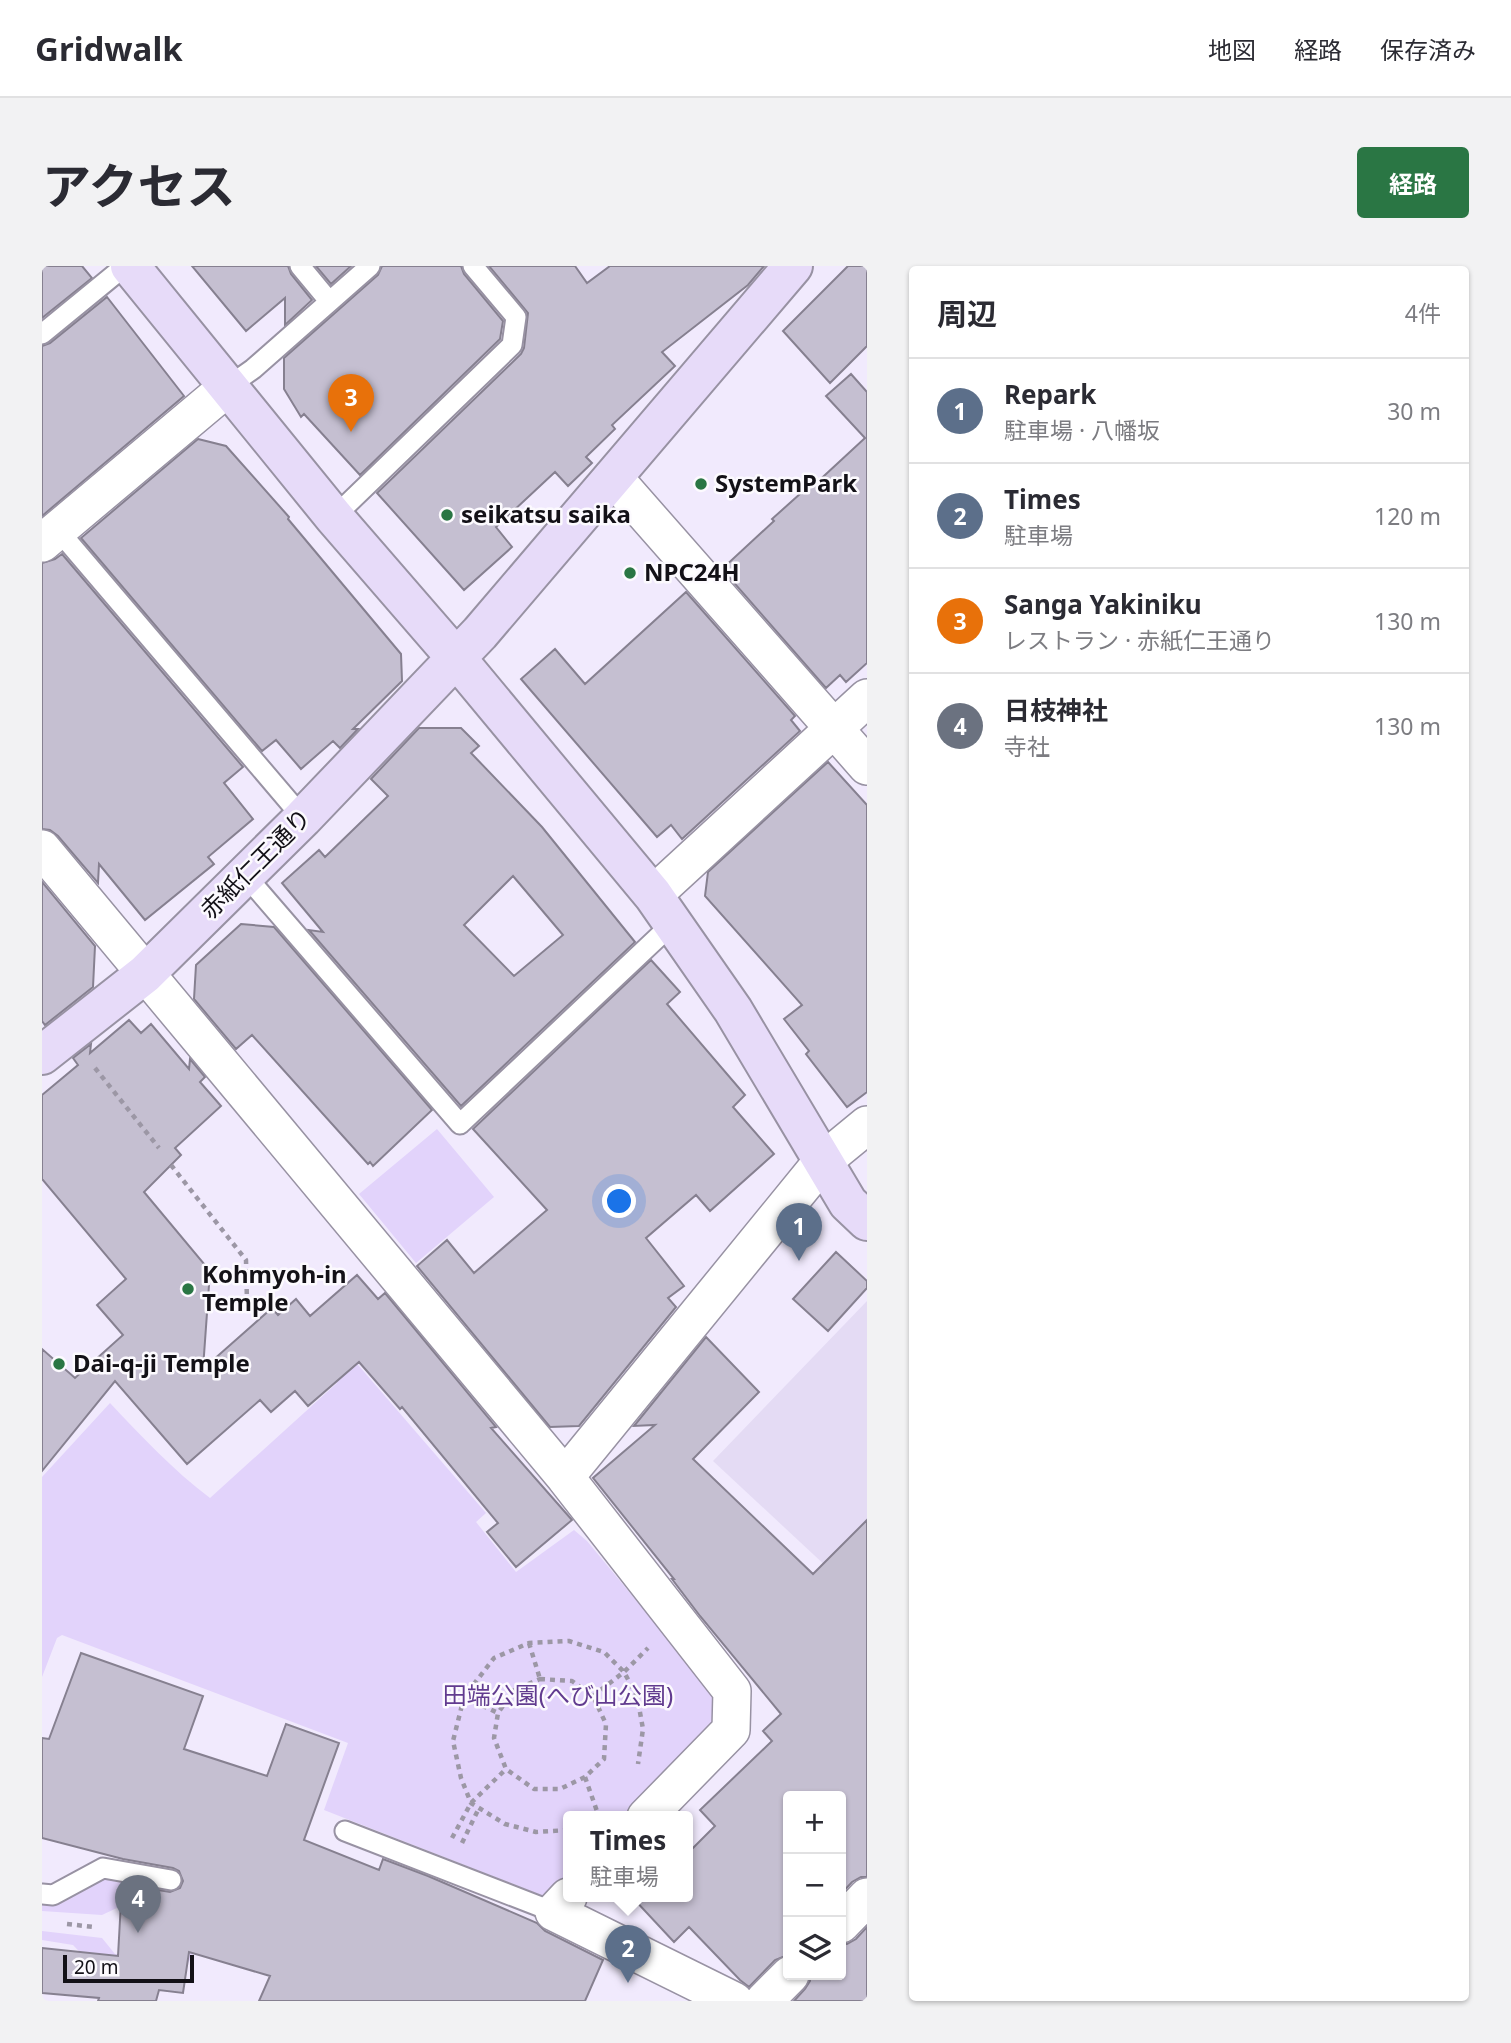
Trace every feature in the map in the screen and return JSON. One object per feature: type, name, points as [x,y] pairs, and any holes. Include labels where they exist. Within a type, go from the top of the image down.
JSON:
[{"type":"street","points":[[130,266],[334,517],[457,659],[663,909],[733,1010],[848,1203],[867,1221]]},
{"type":"street","name":"赤紙仁王通り","points":[[55,1044],[145,974],[303,818],[457,659],[793,266]]},
{"type":"street","points":[[50,537],[229,386]]},
{"type":"street","points":[[613,477],[867,766]]},
{"type":"street","points":[[663,909],[834,727],[867,698]]},
{"type":"street","points":[[42,849],[565,1477],[732,1691],[731,1730],[652,1811]]},
{"type":"street","points":[[565,1477],[822,1162],[867,1125]]},
{"type":"street","points":[[846,1919],[867,1898]]},
{"type":"street","points":[[561,1904],[734,2001]]},
{"type":"street","points":[[764,2001],[785,1980]]},
{"type":"lane","points":[[42,334],[125,266]]},
{"type":"lane","points":[[300,266],[329,301]]},
{"type":"lane","points":[[229,386],[253,369],[370,266]]},
{"type":"lane","points":[[334,517],[512,345],[516,317],[473,266]]},
{"type":"lane","points":[[50,537],[303,818]]},
{"type":"lane","points":[[245,875],[460,1124],[663,909]]},
{"type":"lane","points":[[345,1831],[561,1904]]},
{"type":"lane","points":[[42,1894],[53,1895],[103,1868],[171,1880]]},
{"type":"path","points":[[55,1044],[159,1148]]},
{"type":"path","points":[[171,1165],[246,1260],[247,1303],[252,1310]]},
{"type":"path","points":[[593,1696],[624,1672],[656,1640]]},
{"type":"path","points":[[563,1830],[537,1832],[505,1824],[471,1803],[461,1778],[453,1741],[464,1697],[494,1658],[529,1643],[569,1641],[604,1652],[624,1672],[637,1696],[643,1729],[635,1772]]},
{"type":"path","points":[[529,1643],[540,1679]]},
{"type":"path","points":[[540,1679],[572,1681],[593,1696],[606,1724],[604,1759],[585,1777],[560,1789],[534,1789],[506,1769],[494,1738],[498,1713],[514,1690],[540,1679]]},
{"type":"path","points":[[464,1697],[498,1713]]},
{"type":"path","points":[[471,1803],[506,1769]]},
{"type":"path","points":[[585,1777],[597,1811]]},
{"type":"path","points":[[606,1811],[609,1808]]},
{"type":"shaded area","points":[[867,1301],[867,1557],[843,1582],[713,1461]]},
{"type":"green space","points":[[437,1129],[494,1197],[416,1263],[359,1194]]},
{"type":"green space","name":"田端公園(へび山公園)","points":[[346,1351],[486,1513],[476,1522],[516,1572],[574,1530],[587,1541],[712,1692],[712,1731],[632,1811],[563,1811],[563,1880],[546,1897],[324,1810],[348,1743],[62,1635],[57,1638],[42,1677],[42,1477],[110,1403],[171,1465],[210,1498],[337,1383],[326,1369]]},
{"type":"green space","points":[[104,1877],[169,1887],[208,1899],[188,1963],[149,1958],[100,1973],[73,1945],[42,1940],[42,1931],[102,1938],[115,1954],[159,1956],[162,1910],[119,1907],[102,1915],[42,1911],[42,1899]]},
{"type":"building","points":[[42,266],[82,266],[92,278],[42,318]]},
{"type":"building","points":[[192,266],[288,266],[291,274],[312,300],[285,325],[285,298],[246,331]]},
{"type":"building","points":[[316,266],[351,266],[331,284]]},
{"type":"building","points":[[382,266],[461,266],[464,274],[503,321],[500,339],[360,475],[304,414],[301,417],[284,389],[284,358],[378,275]]},
{"type":"building","points":[[489,266],[575,266],[587,283],[610,266],[764,266],[748,285],[662,352],[675,366],[612,425],[615,429],[586,457],[592,463],[568,486],[555,472],[496,527],[512,547],[464,590],[377,493],[521,354],[524,348],[528,313]]},
{"type":"building","points":[[848,266],[867,266],[867,346],[830,383],[783,331]]},
{"type":"building","points":[[107,297],[184,396],[42,516],[42,346],[50,343]]},
{"type":"building","points":[[851,374],[867,392],[867,663],[846,682],[840,675],[826,688],[722,569],[774,521],[772,519],[810,485],[812,487],[865,438],[826,396]]},
{"type":"building","points":[[198,439],[226,446],[289,517],[401,654],[402,681],[353,729],[358,729],[340,748],[333,741],[301,769],[276,740],[262,751],[81,538]]},
{"type":"building","points":[[62,554],[243,767],[224,783],[253,819],[208,857],[214,864],[145,920],[99,864],[98,883],[58,836],[50,830],[42,829],[42,563]]},
{"type":"building","points":[[686,592],[795,716],[791,720],[800,731],[682,839],[671,825],[657,837],[521,679],[555,649],[585,684]]},
{"type":"building","points":[[419,728],[461,728],[479,746],[471,753],[542,827],[635,942],[461,1106],[309,930],[323,932],[282,883],[319,850],[325,857],[388,796],[371,779]],"holes":[[[513,876],[563,935],[514,976],[464,925]]]},
{"type":"building","points":[[828,762],[867,805],[867,1092],[847,1107],[806,1054],[809,1051],[784,1019],[802,1005],[705,896],[708,872]]},
{"type":"building","points":[[42,882],[95,946],[93,987],[45,1025],[42,1021]]},
{"type":"building","points":[[241,924],[274,927],[432,1110],[373,1166],[370,1162],[368,1164],[252,1035],[236,1049],[194,999],[196,965]]},
{"type":"building","points":[[651,960],[680,992],[667,1004],[745,1095],[733,1107],[774,1154],[710,1211],[696,1195],[646,1238],[684,1286],[668,1298],[676,1307],[579,1426],[550,1427],[417,1266],[447,1240],[474,1273],[547,1210],[473,1129]]},
{"type":"building","points":[[129,1020],[141,1033],[151,1024],[189,1069],[190,1059],[205,1077],[200,1082],[221,1106],[175,1148],[181,1155],[144,1192],[210,1271],[203,1369],[272,1308],[278,1315],[296,1299],[310,1316],[357,1275],[378,1299],[385,1293],[496,1427],[491,1428],[572,1520],[516,1567],[487,1532],[498,1523],[402,1407],[400,1409],[359,1362],[308,1406],[295,1391],[271,1412],[260,1400],[187,1464],[115,1381],[42,1471],[42,1349],[75,1378],[123,1335],[97,1305],[126,1279],[42,1179],[42,1095],[78,1065],[73,1058],[91,1044],[90,1053]]},
{"type":"building","points":[[836,1252],[867,1281],[867,1288],[828,1331],[793,1299]]},
{"type":"building","points":[[706,1337],[759,1392],[693,1459],[813,1574],[867,1520],[867,1877],[861,1877],[846,1889],[846,1791],[783,1791],[783,1957],[775,1960],[749,1987],[689,1927],[674,1942],[637,1902],[693,1902],[693,1848],[715,1826],[700,1810],[772,1741],[763,1731],[781,1714],[700,1616],[674,1579],[593,1478],[655,1425],[634,1426]]},
{"type":"building","points":[[81,1653],[203,1696],[184,1749],[267,1776],[286,1724],[339,1743],[304,1840],[379,1870],[383,1859],[428,1876],[537,1923],[545,1931],[603,1960],[585,2001],[259,2001],[270,1976],[189,1952],[183,1993],[159,1990],[156,2001],[98,2001],[99,1998],[42,1993],[42,1948],[118,1956],[122,1884],[170,1892],[180,1888],[183,1881],[179,1871],[173,1868],[123,1859],[42,1838],[42,1738],[49,1739]]},
{"type":"building","points":[[867,1927],[867,2001],[794,2001],[810,1980],[846,1980],[846,1944],[856,1939]]},
{"type":"place","name":"Sanga Yakiniku","points":[[351,432]]},
{"type":"place","name":"SystemPark","points":[[701,484]]},
{"type":"place","name":"seikatsu saika","points":[[447,515]]},
{"type":"place","name":"NPC24H","points":[[630,573]]},
{"type":"place","name":"Repark","points":[[799,1261]]},
{"type":"place","name":"Kohmyoh-in Temple","points":[[188,1289]]},
{"type":"place","name":"Dai-q-ji Temple","points":[[59,1364]]},
{"type":"place","name":"日枝神社","points":[[138,1933]]},
{"type":"place","name":"Times","points":[[628,1983]]}]
